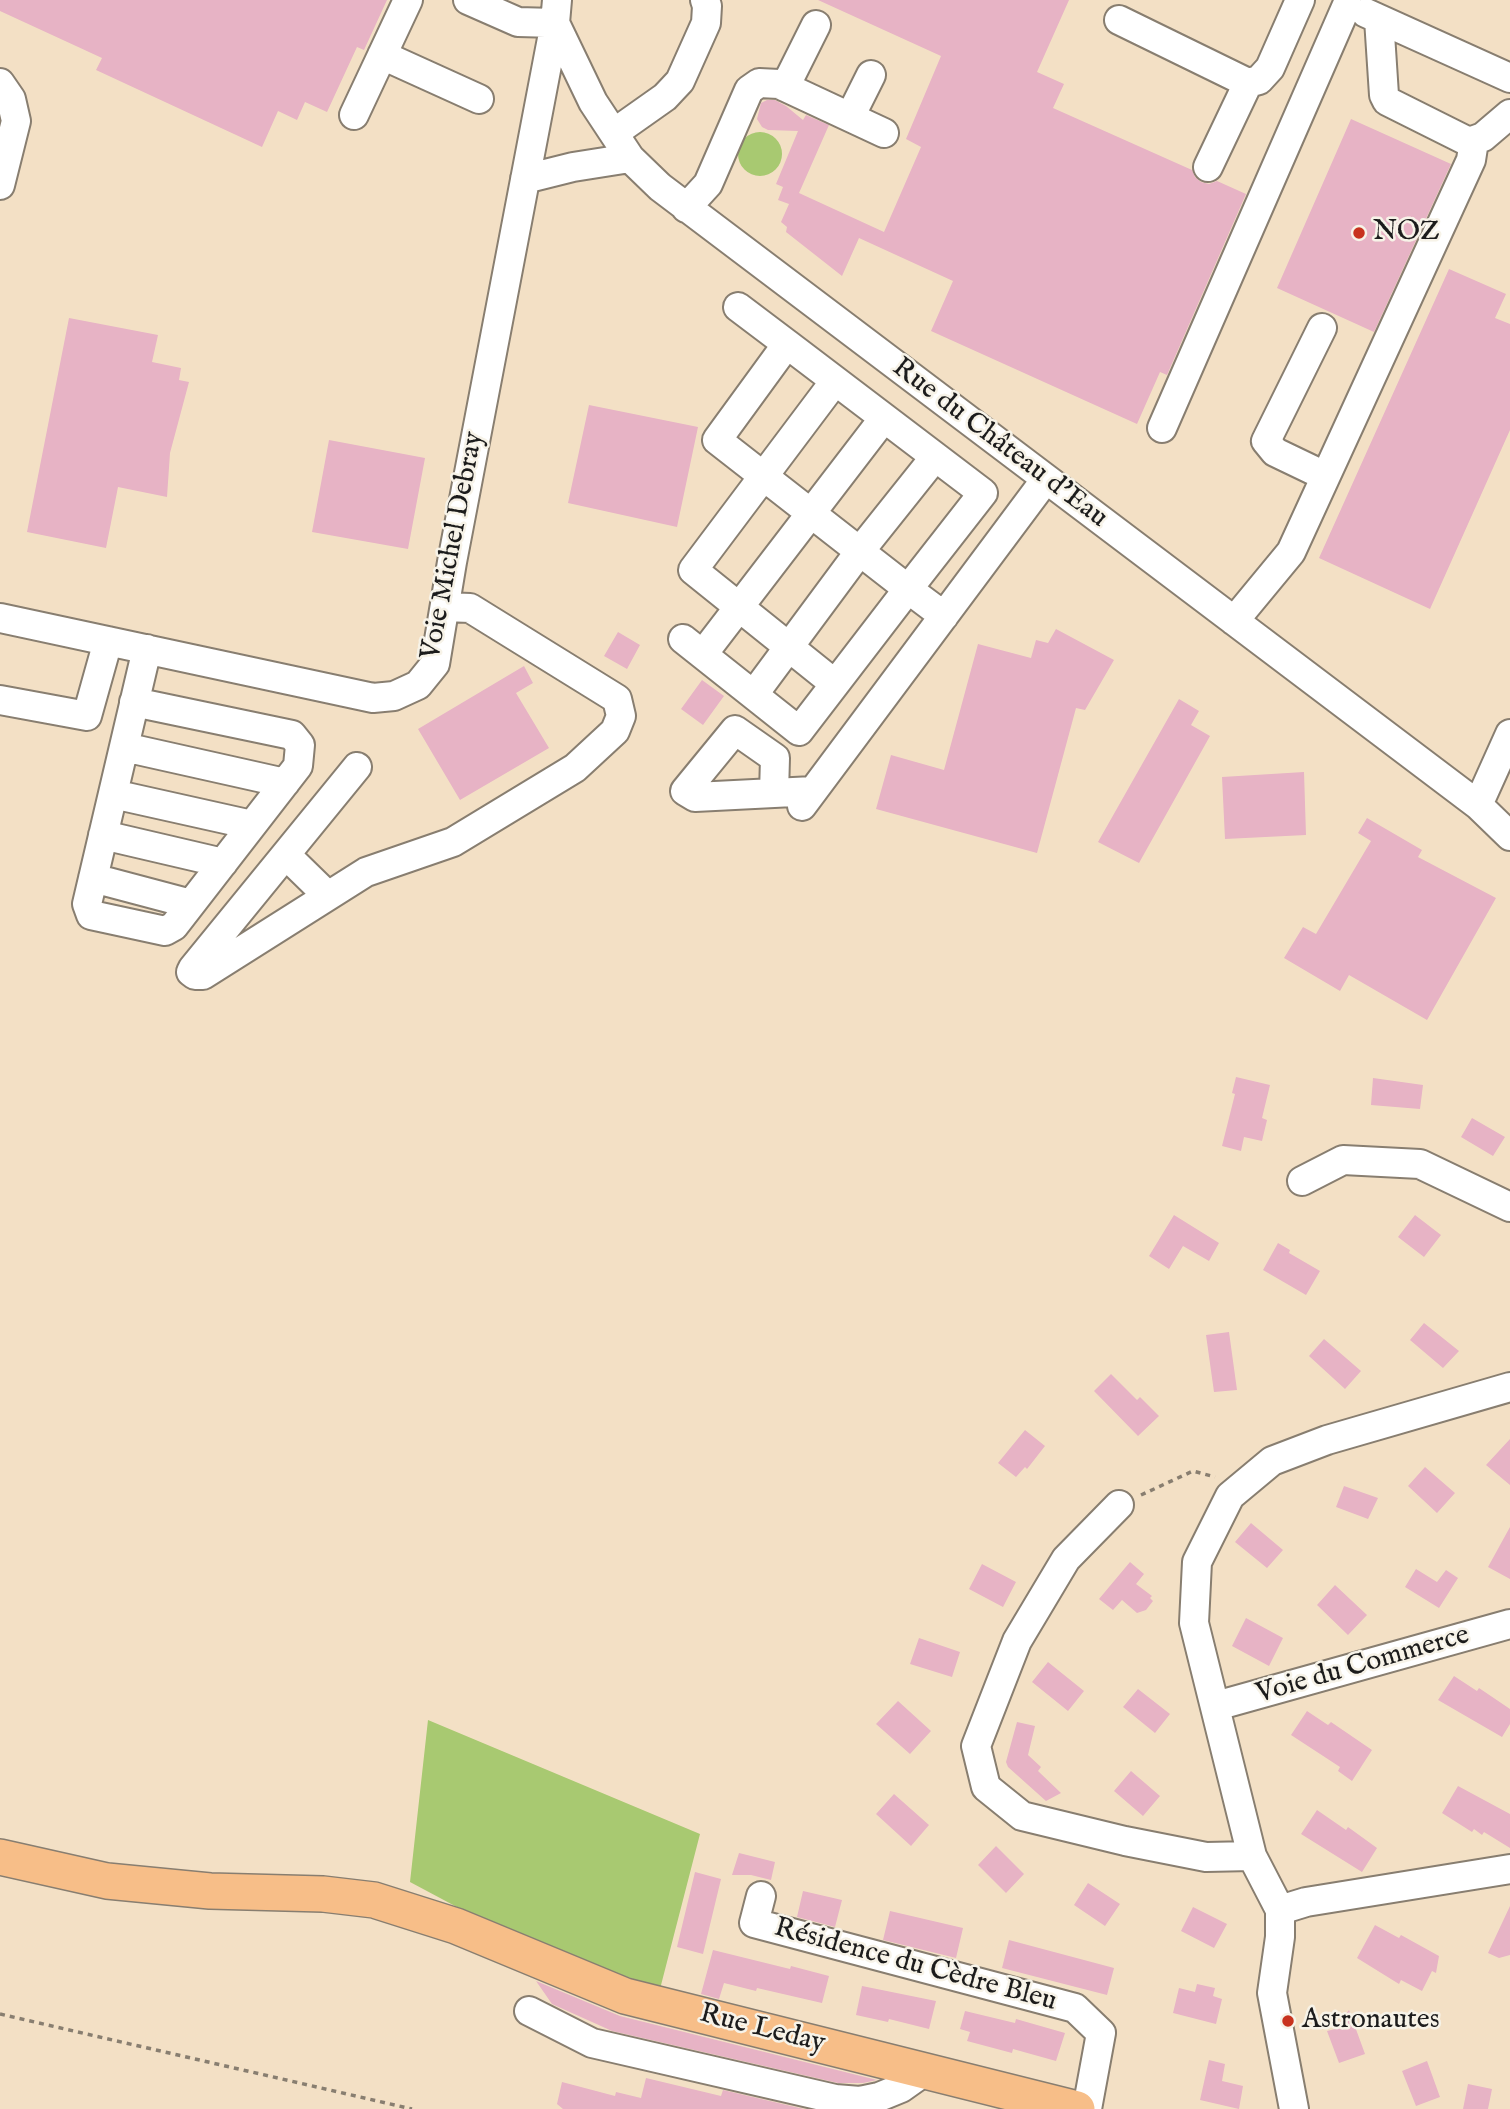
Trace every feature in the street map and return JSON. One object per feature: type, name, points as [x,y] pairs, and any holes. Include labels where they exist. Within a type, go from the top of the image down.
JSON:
[{"type":"main road","name":"Rue Leday","points":[[0,1857],[107,1881],[210,1891],[323,1894],[374,1900],[456,1926],[625,1996],[1077,2109]]},
{"type":"street","points":[[354,115],[408,0]]},
{"type":"street","points":[[468,0],[518,22],[556,12]]},
{"type":"street","points":[[614,133],[665,97],[680,81],[705,23],[705,0]]},
{"type":"street","points":[[1119,20],[1248,83],[1259,80],[1270,68],[1300,0]]},
{"type":"street","points":[[1162,428],[1342,2],[1510,78]]},
{"type":"street","name":"Rue du Château d'Eau","points":[[556,12],[593,102],[630,158],[660,187],[1478,805],[1510,836]]},
{"type":"street","name":"Voie Michel Debray","points":[[0,618],[373,698],[394,696],[418,685],[435,664],[556,12]]},
{"type":"street","points":[[1379,19],[1384,95],[1387,101],[1469,142],[1483,137],[1510,114]]},
{"type":"street","points":[[785,87],[816,25]]},
{"type":"street","points":[[382,55],[479,99]]},
{"type":"street","points":[[850,117],[871,75]]},
{"type":"street","points":[[0,83],[10,99],[16,121],[0,185]]},
{"type":"street","points":[[687,208],[708,184],[749,90],[759,83],[779,84],[884,132]]},
{"type":"street","points":[[1208,167],[1248,83]]},
{"type":"street","points":[[1234,621],[1290,552],[1471,160],[1474,141]]},
{"type":"street","points":[[525,179],[573,167],[630,158]]},
{"type":"street","points":[[738,307],[983,493],[799,731],[693,647],[740,607],[884,418]]},
{"type":"street","points":[[1322,328],[1266,441],[1275,452],[1325,476]]},
{"type":"street","points":[[787,344],[717,440],[944,616]]},
{"type":"street","points":[[835,381],[693,570],[835,684]]},
{"type":"street","points":[[754,694],[860,551],[935,457]]},
{"type":"street","points":[[774,793],[807,799],[1046,479]]},
{"type":"street","points":[[358,767],[191,972],[203,975],[366,872],[453,842],[575,768],[615,731],[621,716],[617,699],[470,608],[445,607]]},
{"type":"street","points":[[0,699],[87,716],[108,641]]},
{"type":"street","points":[[134,702],[292,735],[300,745],[298,766],[191,904],[93,878],[134,702],[147,649]]},
{"type":"street","points":[[1478,805],[1510,734]]},
{"type":"street","points":[[124,747],[285,783]]},
{"type":"street","points":[[113,794],[252,825]]},
{"type":"street","points":[[103,835],[223,863]]},
{"type":"street","points":[[286,855],[328,896]]},
{"type":"street","points":[[1302,1181],[1343,1160],[1420,1164],[1510,1207]]},
{"type":"street","points":[[1294,2109],[1272,1993],[1280,1937],[1280,1910],[1252,1856],[1194,1623],[1197,1562],[1230,1496],[1272,1461],[1327,1440],[1510,1387]]},
{"type":"street","points":[[1119,1505],[1066,1559],[1017,1641],[976,1746],[986,1787],[1023,1816],[1206,1857],[1252,1856]]},
{"type":"street","name":"Voie du Commerce","points":[[1216,1706],[1510,1625]]},
{"type":"street","points":[[1280,1910],[1306,1902],[1510,1870]]},
{"type":"street","name":"Résidence du Cèdre Bleu","points":[[761,1896],[754,1923],[1075,2008],[1101,2033],[1087,2109]]},
{"type":"street","points":[[529,2011],[593,2043],[835,2099],[860,2101],[879,2097],[901,2088],[925,2071]]},
{"type":"path","points":[[1119,1505],[1193,1471],[1244,1484]]},
{"type":"path","points":[[0,2014],[412,2109]]},
{"type":"green space","points":[[760,132],[776,138],[782,154],[776,170],[760,176],[744,170],[738,154],[744,138]]},
{"type":"green space","points":[[428,1720],[700,1834],[660,1989],[500,1930],[410,1882]]},
{"type":"building","points":[[0,0],[387,0],[364,50],[357,47],[327,112],[305,102],[297,120],[278,111],[262,147],[96,70],[102,58],[0,11]]},
{"type":"building","points":[[818,0],[1069,0],[1037,72],[1064,84],[1053,108],[1192,170],[1201,182],[1209,184],[1217,181],[1246,194],[1167,375],[1160,372],[1137,424],[931,331],[953,281],[859,238],[842,276],[786,232],[787,227],[781,222],[789,204],[778,200],[783,187],[776,184],[798,131],[768,130],[762,127],[757,119],[761,103],[775,100],[803,120],[806,115],[829,125],[799,193],[884,232],[921,147],[906,139],[941,56]]},
{"type":"building","name":"NOZ","points":[[1351,119],[1451,164],[1374,332],[1277,288]]},
{"type":"building","points":[[1449,269],[1506,294],[1495,318],[1510,324],[1510,430],[1430,609],[1319,558]]},
{"type":"building","points":[[69,318],[158,335],[152,362],[181,368],[179,380],[189,382],[170,453],[167,497],[118,487],[106,548],[27,532]]},
{"type":"building","points":[[589,405],[698,427],[677,527],[568,503]]},
{"type":"building","points":[[329,440],[425,458],[408,549],[312,532]]},
{"type":"building","points":[[1056,629],[1114,660],[1085,710],[1076,708],[1037,853],[876,809],[891,755],[944,770],[978,644],[1031,658],[1036,640],[1048,643]]},
{"type":"building","points":[[618,632],[640,645],[627,669],[604,656]]},
{"type":"building","points":[[524,666],[533,683],[516,693],[549,748],[460,800],[418,729]]},
{"type":"building","points":[[702,680],[724,696],[703,725],[681,709]]},
{"type":"building","points":[[1179,699],[1199,711],[1191,725],[1210,736],[1139,863],[1098,842]]},
{"type":"building","points":[[1304,772],[1306,835],[1225,839],[1222,777]]},
{"type":"building","points":[[1367,818],[1422,850],[1418,857],[1496,898],[1427,1020],[1349,975],[1340,991],[1284,958],[1303,927],[1316,934],[1371,841],[1358,833]]},
{"type":"building","points":[[1236,1077],[1270,1085],[1262,1118],[1267,1120],[1262,1141],[1244,1137],[1241,1151],[1222,1146],[1235,1094],[1232,1093]]},
{"type":"building","points":[[1373,1078],[1423,1085],[1420,1109],[1371,1105]]},
{"type":"building","points":[[1472,1118],[1505,1137],[1493,1156],[1461,1137]]},
{"type":"building","points":[[1174,1215],[1219,1243],[1209,1261],[1183,1246],[1169,1269],[1149,1256]]},
{"type":"building","points":[[1415,1215],[1441,1235],[1424,1257],[1398,1237]]},
{"type":"building","points":[[1278,1243],[1290,1250],[1289,1253],[1320,1271],[1306,1295],[1263,1270]]},
{"type":"building","points":[[1424,1323],[1459,1351],[1443,1368],[1410,1340]]},
{"type":"building","points":[[1229,1332],[1237,1390],[1214,1392],[1206,1335]]},
{"type":"building","points":[[1324,1339],[1361,1371],[1345,1389],[1309,1356]]},
{"type":"building","points":[[1111,1374],[1137,1400],[1140,1397],[1159,1416],[1138,1436],[1094,1391]]},
{"type":"building","points":[[1025,1430],[1045,1446],[1027,1469],[1025,1467],[1016,1477],[998,1463]]},
{"type":"building","points":[[1510,1439],[1510,1485],[1486,1465]]},
{"type":"building","points":[[1425,1467],[1455,1493],[1437,1513],[1408,1486]]},
{"type":"building","points":[[1344,1486],[1378,1498],[1368,1519],[1336,1507]]},
{"type":"building","points":[[1251,1523],[1283,1550],[1267,1568],[1235,1542]]},
{"type":"building","points":[[1510,1527],[1510,1579],[1488,1567]]},
{"type":"building","points":[[1130,1562],[1144,1574],[1136,1584],[1152,1596],[1150,1598],[1153,1601],[1146,1610],[1137,1613],[1122,1600],[1113,1610],[1099,1599]]},
{"type":"building","points":[[982,1564],[1016,1582],[1003,1607],[969,1589]]},
{"type":"building","points":[[1416,1569],[1437,1582],[1446,1570],[1458,1578],[1439,1608],[1405,1587]]},
{"type":"building","points":[[1335,1585],[1367,1615],[1348,1635],[1317,1605]]},
{"type":"building","points":[[1246,1618],[1283,1638],[1269,1666],[1232,1646]]},
{"type":"building","points":[[919,1638],[960,1652],[952,1677],[910,1664]]},
{"type":"building","points":[[1048,1662],[1084,1691],[1068,1711],[1032,1682]]},
{"type":"building","points":[[1454,1676],[1477,1691],[1479,1688],[1510,1709],[1510,1724],[1502,1737],[1438,1700]]},
{"type":"building","points":[[1138,1689],[1170,1714],[1155,1733],[1123,1707]]},
{"type":"building","points":[[898,1701],[931,1731],[910,1754],[876,1724]]},
{"type":"building","points":[[1307,1711],[1328,1725],[1331,1722],[1372,1750],[1352,1781],[1338,1771],[1340,1767],[1291,1735]]},
{"type":"building","points":[[1017,1722],[1035,1726],[1028,1755],[1041,1767],[1038,1771],[1061,1793],[1046,1801],[1008,1767],[1006,1762]]},
{"type":"building","points":[[1131,1771],[1160,1796],[1143,1816],[1114,1791]]},
{"type":"building","points":[[1458,1786],[1510,1814],[1510,1848],[1484,1832],[1482,1835],[1474,1829],[1472,1832],[1442,1813]]},
{"type":"building","points":[[894,1794],[929,1825],[911,1846],[876,1814]]},
{"type":"building","points":[[1317,1810],[1346,1830],[1348,1827],[1377,1848],[1362,1872],[1301,1834]]},
{"type":"building","points":[[996,1846],[1024,1874],[1006,1893],[978,1865]]},
{"type":"building","points":[[739,1853],[775,1862],[771,1880],[751,1875],[732,1875]]},
{"type":"building","points":[[695,1872],[721,1879],[703,1954],[677,1947]]},
{"type":"building","points":[[1088,1883],[1120,1904],[1105,1926],[1074,1905]]},
{"type":"building","points":[[803,1891],[842,1900],[835,1927],[797,1917]]},
{"type":"building","points":[[1510,1906],[1510,1955],[1499,1958],[1488,1953]]},
{"type":"building","points":[[1193,1907],[1227,1924],[1214,1948],[1181,1931]]},
{"type":"building","points":[[890,1911],[963,1928],[956,1958],[883,1940]]},
{"type":"building","points":[[1375,1925],[1399,1938],[1401,1935],[1439,1956],[1436,1973],[1432,1971],[1422,1991],[1401,1980],[1399,1984],[1357,1958]]},
{"type":"building","points":[[1009,1940],[1114,1968],[1107,1995],[1002,1968]]},
{"type":"building","points":[[713,1950],[829,1976],[822,2003],[724,1983],[719,1999],[701,1994]]},
{"type":"building","points":[[536,1981],[620,2016],[877,2080],[838,2083],[612,2031],[552,2004]]},
{"type":"building","points":[[1197,1984],[1215,1988],[1213,1996],[1222,1999],[1216,2024],[1173,2013],[1179,1988],[1195,1992]]},
{"type":"building","points":[[862,1986],[936,2001],[929,2029],[889,2019],[888,2022],[856,2015]]},
{"type":"building","points":[[1349,2010],[1365,2054],[1339,2063],[1327,2031],[1335,2029]]},
{"type":"building","points":[[965,2011],[1015,2023],[1016,2019],[1065,2033],[1056,2061],[1013,2049],[1012,2053],[967,2041],[970,2032],[960,2029]]},
{"type":"building","points":[[1209,2060],[1225,2064],[1222,2081],[1243,2086],[1239,2109],[1200,2100]]},
{"type":"building","points":[[1427,2061],[1440,2097],[1416,2106],[1402,2071]]},
{"type":"building","points":[[646,2078],[721,2096],[723,2090],[804,2109],[563,2109],[557,2104],[562,2082],[615,2096],[616,2092],[641,2098]]},
{"type":"building","points":[[1468,2084],[1492,2089],[1488,2109],[1463,2109]]},
{"type":"place","name":"NOZ","points":[[1359,233]]},
{"type":"place","name":"Astronautes","points":[[1288,2021]]}]
